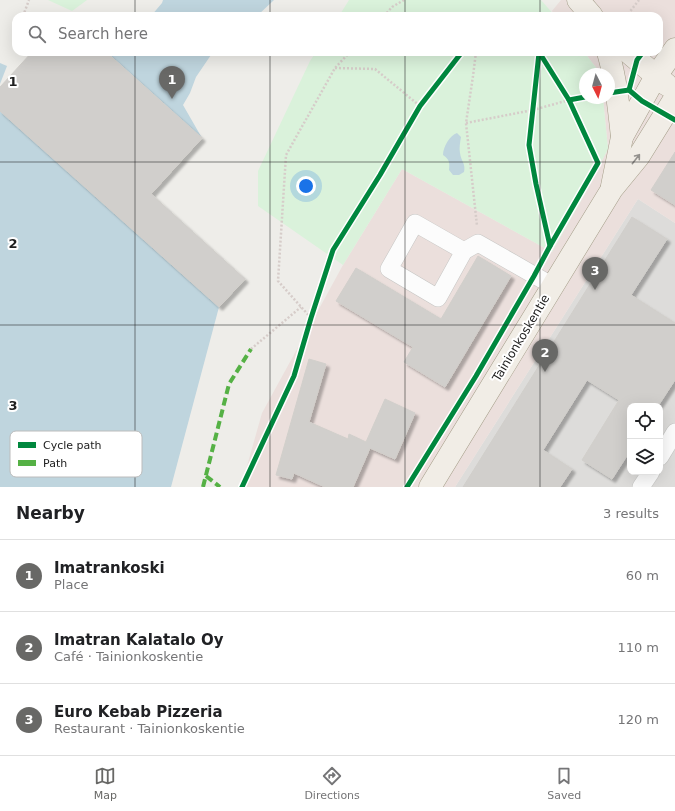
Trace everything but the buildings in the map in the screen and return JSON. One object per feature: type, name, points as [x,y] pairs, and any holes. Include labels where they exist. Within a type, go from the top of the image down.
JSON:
[{"type":"main road","points":[[578,0],[588,12]]},
{"type":"main road","name":"Tainionkoskentie","points":[[612,189],[622,138],[656,76],[675,49]]},
{"type":"main road","points":[[609,56],[617,92],[622,138]]},
{"type":"main road","points":[[633,56],[675,91]]},
{"type":"main road","name":"Tainionkoskentie","points":[[430,487],[612,189],[639,156],[675,98]]},
{"type":"street","points":[[471,247],[438,298],[390,269],[415,223],[471,247],[553,286]]},
{"type":"street","points":[[663,452],[675,432]]},
{"type":"street","points":[[641,487],[649,475]]},
{"type":"path","points":[[24,12],[29,0]]},
{"type":"path","points":[[388,12],[392,7],[404,0]]},
{"type":"path","points":[[630,12],[639,0]]},
{"type":"path","points":[[311,318],[278,281],[286,155],[335,68],[346,56]]},
{"type":"path","points":[[471,247],[466,123],[476,56]]},
{"type":"path","points":[[335,68],[375,69],[420,106]]},
{"type":"path","points":[[564,93],[571,99]]},
{"type":"path","points":[[466,123],[533,110],[571,99]]},
{"type":"path","points":[[416,113],[425,100]]},
{"type":"path","points":[[251,349],[301,306]]},
{"type":"path","points":[[309,325],[313,311]]},
{"type":"shaded area","points":[[561,0],[675,0],[675,223],[638,199],[455,487],[241,487],[262,413],[343,265],[402,169],[552,252],[608,149],[604,104],[615,104],[615,68],[596,68],[587,56],[663,56],[663,12],[553,12]]},
{"type":"shaded area","points":[[638,199],[675,223],[675,487],[455,487]]},
{"type":"green space","points":[[48,0],[87,0],[72,11]]},
{"type":"green space","points":[[349,0],[541,0],[552,12],[342,12]]},
{"type":"green space","points":[[313,56],[587,56],[596,68],[579,68],[579,104],[604,104],[608,149],[552,252],[402,169],[343,265],[258,206],[258,171]]},
{"type":"water","points":[[163,0],[274,0],[261,12],[154,12]]},
{"type":"water","points":[[111,56],[210,56],[196,77],[190,93],[183,105],[202,138]]},
{"type":"water","points":[[0,63],[7,66],[0,84]]},
{"type":"water","points":[[0,111],[219,307],[171,487],[0,487]]},
{"type":"water","points":[[457,133],[461,137],[460,151],[464,165],[464,172],[459,175],[453,175],[449,170],[449,161],[443,155],[447,142],[454,134]]},
{"type":"marked path","points":[[203,487],[229,384],[251,349]]},
{"type":"marked path","points":[[206,476],[220,487]]},
{"type":"cycle path","points":[[242,487],[294,376],[333,250],[380,175],[420,106],[459,56]]},
{"type":"cycle path","points":[[407,487],[476,376],[550,246],[529,145],[539,56]]},
{"type":"cycle path","points":[[542,56],[569,100],[579,98]]},
{"type":"cycle path","points":[[615,92],[629,90],[637,60],[640,56]]},
{"type":"cycle path","points":[[629,90],[642,101],[675,120]]},
{"type":"cycle path","points":[[550,246],[598,163],[569,100]]},
{"type":"place","name":"Imatrankoski","points":[[172,99]]},
{"type":"place","name":"Euro Kebab Pizzeria","points":[[595,290]]},
{"type":"place","name":"Imatran Kalatalo Oy","points":[[545,372]]}]
